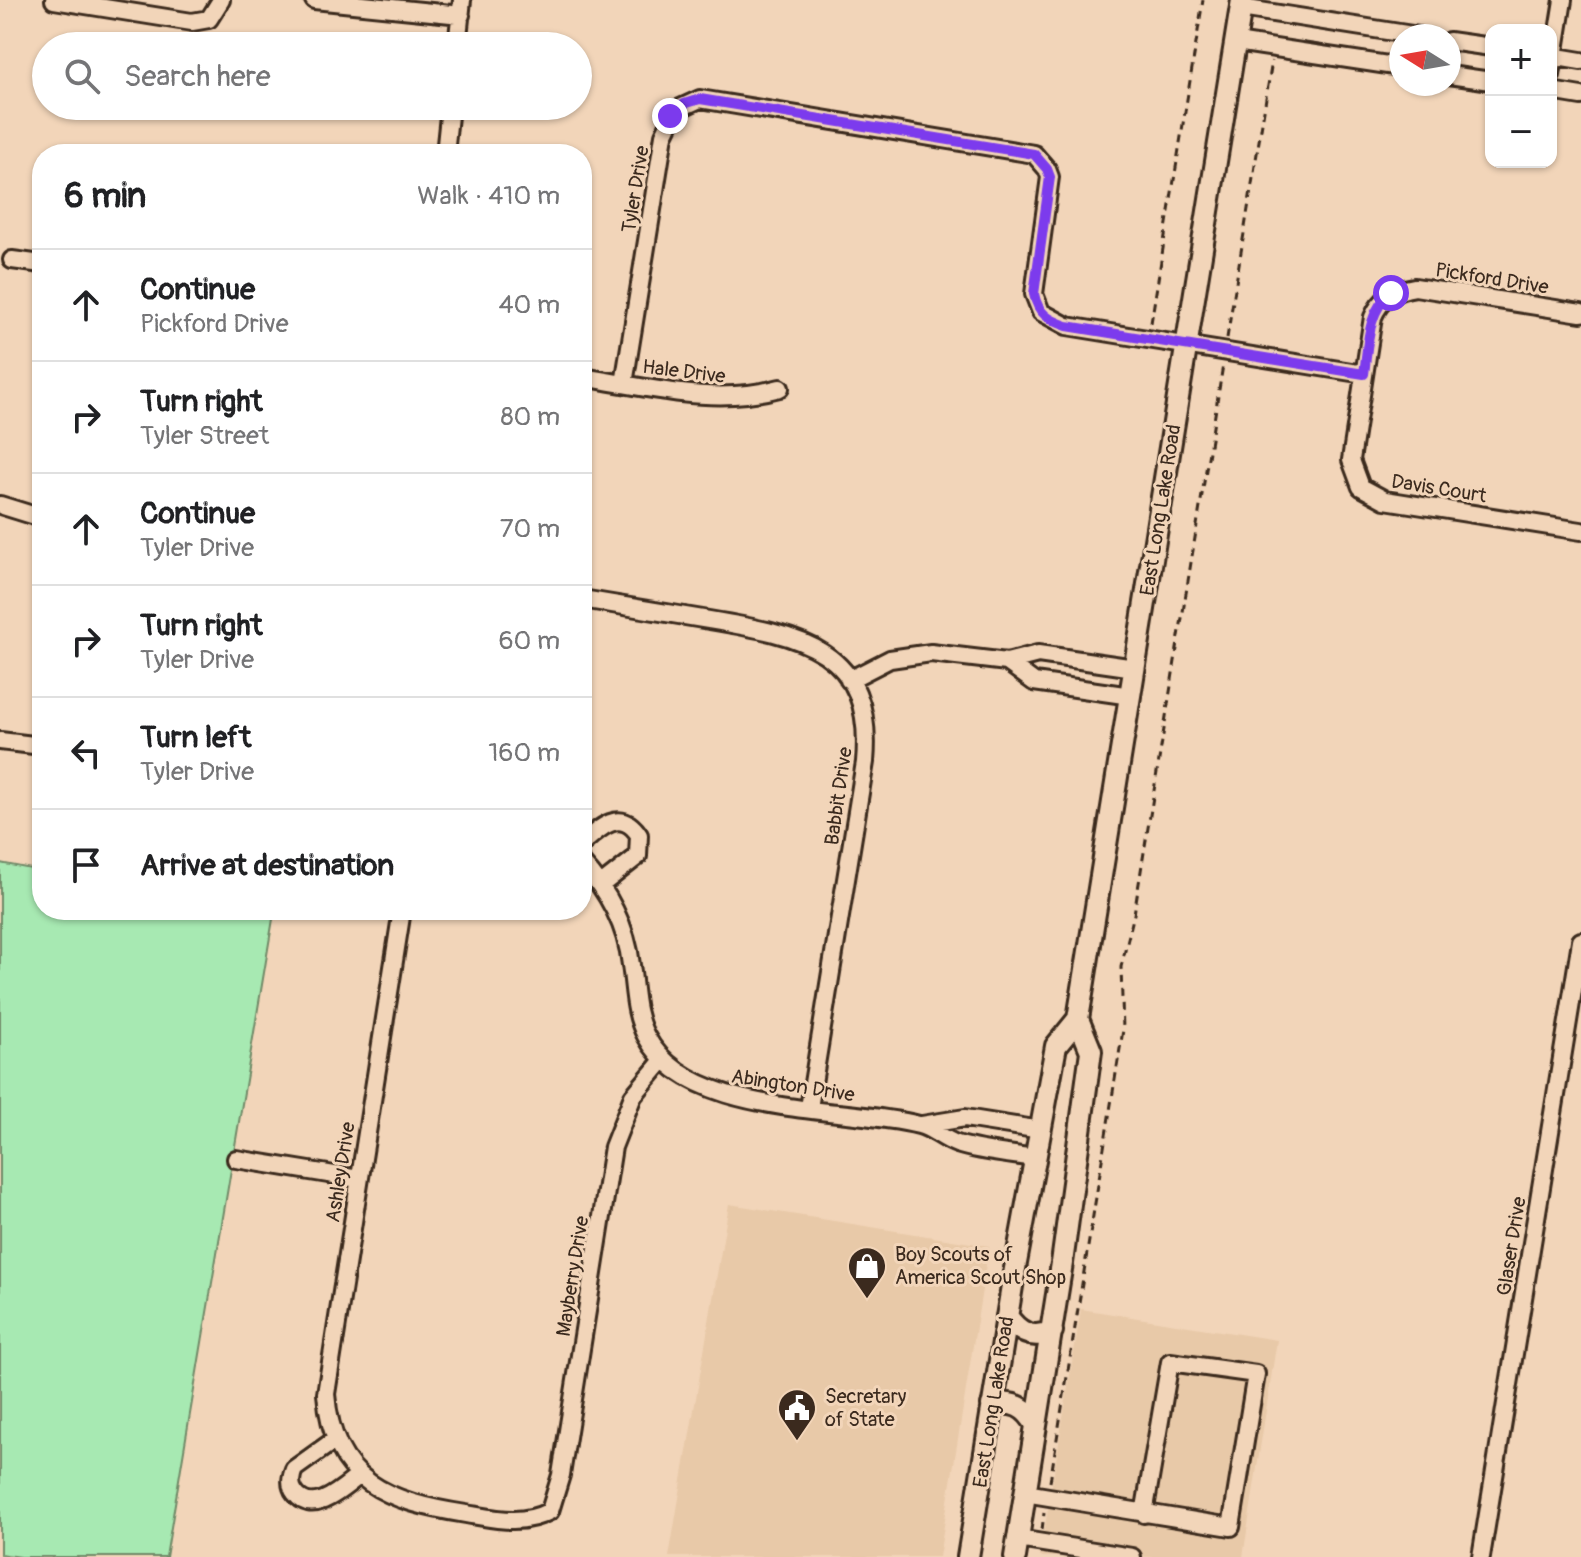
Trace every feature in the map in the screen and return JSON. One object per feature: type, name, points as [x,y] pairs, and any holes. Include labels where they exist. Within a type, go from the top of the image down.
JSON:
[{"type":"main road","name":"East Long Lake Road","points":[[968,1557],[1007,1316],[1056,1046],[1078,1019],[1242,4]]},
{"type":"main road","name":"East Long Lake Road","points":[[1016,1548],[1052,1331],[1091,1051],[1078,1019]]},
{"type":"main road","points":[[1048,1090],[1071,1090],[1084,1103]]},
{"type":"main road","points":[[1007,1316],[1017,1329],[1030,1335],[1052,1331]]},
{"type":"main road","points":[[992,1405],[1014,1404],[1025,1409],[1036,1425]]},
{"type":"street","points":[[54,0],[192,22],[209,19],[221,0]]},
{"type":"street","points":[[314,0],[462,8],[459,32]]},
{"type":"street","points":[[1557,31],[1563,0]]},
{"type":"street","points":[[1242,4],[1389,31]]},
{"type":"street","points":[[1236,42],[1389,65]]},
{"type":"street","points":[[1461,43],[1485,46]]},
{"type":"street","points":[[1557,58],[1581,61]]},
{"type":"street","points":[[1461,77],[1485,80]]},
{"type":"street","points":[[1557,92],[1581,96]]},
{"type":"street","name":"Tyler Drive","points":[[624,384],[664,135],[676,110],[700,99],[1034,154],[1050,177],[1034,294],[1041,312],[1067,326],[1364,374]]},
{"type":"street","points":[[446,144],[449,120]]},
{"type":"street","points":[[12,260],[32,263]]},
{"type":"street","name":"Pickford Drive","points":[[1364,374],[1377,307],[1403,289],[1415,287],[1581,313]]},
{"type":"street","name":"Davis Court","points":[[1364,374],[1351,460],[1356,480],[1368,493],[1385,500],[1581,531]]},
{"type":"street","name":"Hale Drive","points":[[592,379],[737,398],[780,388]]},
{"type":"street","points":[[0,505],[32,515]]},
{"type":"street","name":"Babbit Drive","points":[[592,601],[782,633],[822,651],[849,680],[863,713],[865,762],[809,1108]]},
{"type":"street","points":[[849,680],[890,659],[945,653],[1007,662],[1038,654],[1135,668]]},
{"type":"street","points":[[1007,662],[1034,682],[1131,696]]},
{"type":"street","points":[[0,741],[32,745]]},
{"type":"street","points":[[592,835],[603,825],[616,820],[631,825],[639,835],[638,856],[601,885]]},
{"type":"street","name":"Abington Drive","points":[[592,875],[601,885],[628,945],[640,1024],[663,1060],[687,1080],[705,1089],[922,1125],[965,1118],[1041,1130]]},
{"type":"street","name":"Ashley Drive","points":[[400,920],[327,1378],[327,1408],[336,1439],[360,1475],[384,1494],[425,1507],[517,1521],[550,1511]]},
{"type":"street","name":"Glaser Drive","points":[[1481,1557],[1581,941]]},
{"type":"street","name":"Mayberry Drive","points":[[550,1511],[561,1475],[613,1147],[633,1096],[663,1060]]},
{"type":"street","name":"Abington Drive","points":[[922,1125],[959,1145],[1035,1158]]},
{"type":"street","points":[[236,1159],[359,1179]]},
{"type":"street","points":[[1025,1493],[1144,1514],[1231,1527],[1256,1374],[1170,1362],[1144,1514]]},
{"type":"street","points":[[336,1439],[294,1469],[291,1482],[295,1494],[305,1501],[318,1503],[360,1475]]},
{"type":"street","points":[[1016,1548],[1040,1542],[1132,1557]]},
{"type":"path","points":[[1150,329],[1203,0]]},
{"type":"path","points":[[1227,342],[1273,55]]},
{"type":"path","points":[[1040,1542],[1123,1030],[1122,958],[1134,914],[1223,362]]},
{"type":"shaded area","points":[[729,1204],[989,1246],[939,1557],[669,1557]]},
{"type":"shaded area","points":[[1081,1309],[1277,1340],[1243,1557],[1040,1557]]},
{"type":"green space","points":[[0,863],[32,869],[32,920],[273,920],[166,1557],[21,1557],[0,1554]]},
{"type":"place","name":"Boy Scouts of America Scout Shop","points":[[867,1300]]},
{"type":"place","name":"Secretary of State","points":[[797,1442]]},
{"type":"route","points":[[670,116],[684,104],[700,99],[1034,154],[1042,161],[1050,177],[1035,281],[1036,305],[1047,318],[1067,326],[1364,374],[1373,317],[1377,307],[1391,293]]}]
